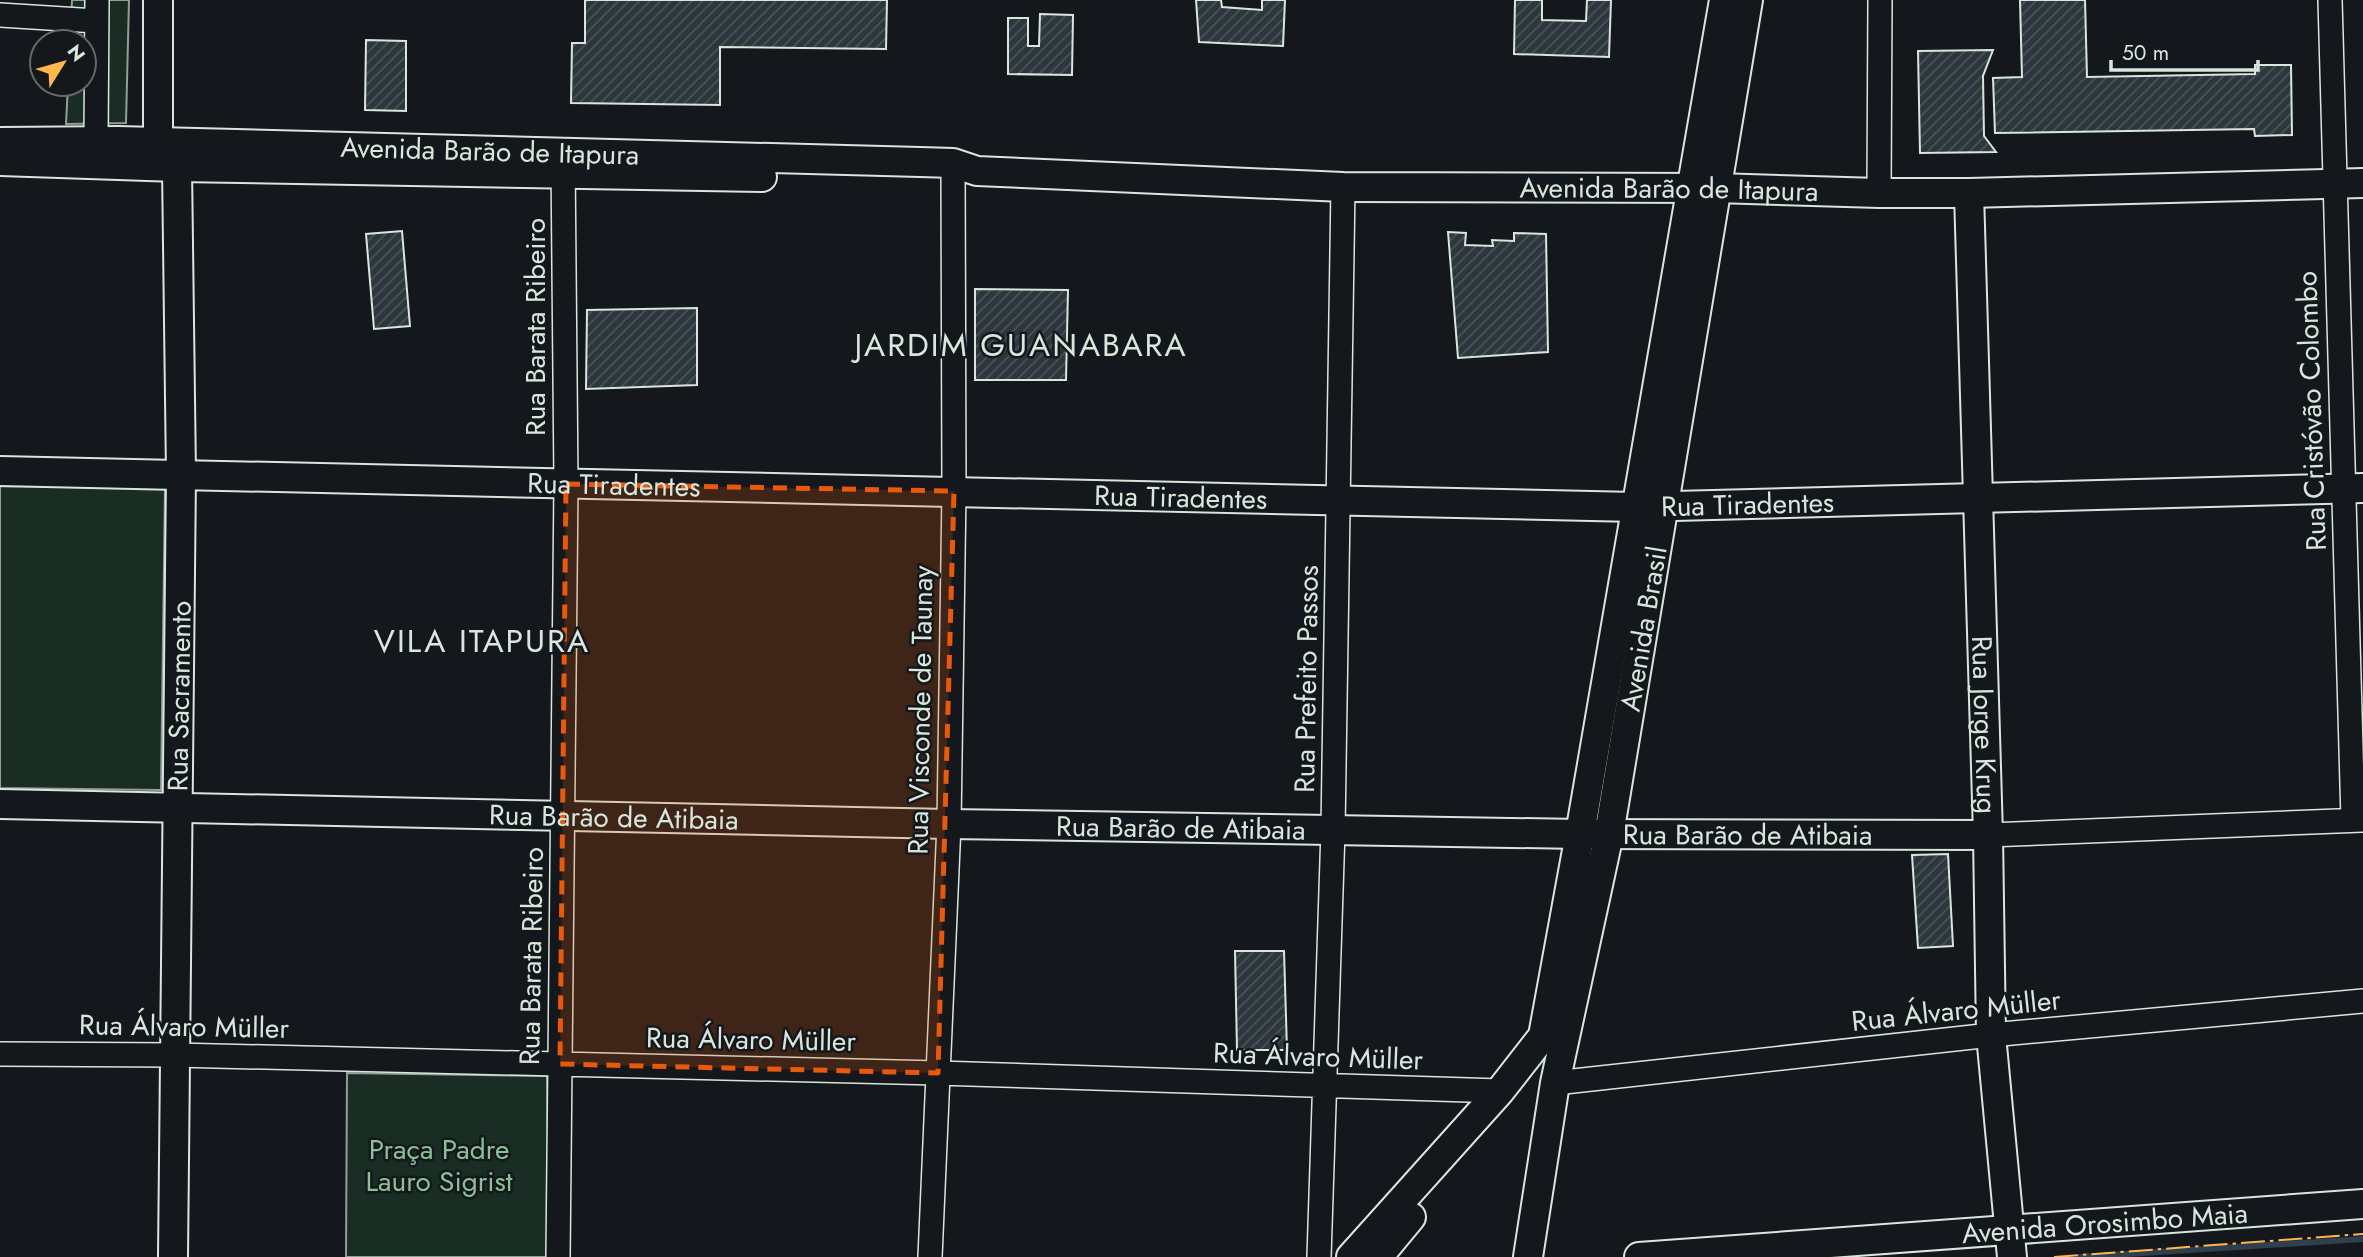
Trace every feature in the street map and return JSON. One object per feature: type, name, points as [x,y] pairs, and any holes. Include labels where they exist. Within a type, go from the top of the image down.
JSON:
[{"type":"main road","points":[[158,0],[158,142],[177,167]]},
{"type":"main road","name":"Avenida Brasil","points":[[1528,1257],[1555,1083],[1609,834],[1650,507],[1703,188],[1724,0]]},
{"type":"main road","name":"Avenida Brasil","points":[[1703,188],[1748,0]]},
{"type":"main road","name":"Avenida Barão de Itapura","points":[[4,158],[96,141],[563,163]]},
{"type":"main road","name":"Avenida Barão de Itapura","points":[[4,158],[177,167],[563,163],[961,170],[1343,187],[1703,188],[1969,193],[2363,183]]},
{"type":"main road","name":"Rua Sacramento","points":[[173,1257],[181,475],[177,167]]},
{"type":"main road","name":"Rua Jorge Krug","points":[[1969,193],[1988,835],[1991,1035],[2011,1244]]},
{"type":"main road","name":"Rua Tiradentes","points":[[0,471],[1650,507],[2353,488]]},
{"type":"main road","name":"Avenida Brasil","points":[[1351,1257],[1500,1091],[1543,1036],[1580,834],[1650,507]]},
{"type":"main road","name":"Rua Barão de Atibaia","points":[[0,804],[1580,834],[1988,835]]},
{"type":"main road","points":[[1378,1257],[1442,1179],[1496,1122],[1523,1088],[1535,1067],[1543,1036]]},
{"type":"main road","name":"Avenida Orosimbo Maia","points":[[1639,1257],[2011,1244],[2363,1204]]},
{"type":"street","points":[[1879,192],[1880,0]]},
{"type":"street","name":"Rua Cristóvão Colombo","points":[[2330,0],[2334,184],[2353,488],[2358,820]]},
{"type":"street","points":[[0,15],[97,10],[96,141]]},
{"type":"street","name":"Rua Barata Ribeiro","points":[[558,1257],[566,484],[563,163]]},
{"type":"street","name":"Rua Visconde de Taunay","points":[[930,1257],[949,824],[961,170]]},
{"type":"street","name":"Rua Prefeito Passos","points":[[1319,1257],[1333,830],[1343,187]]},
{"type":"street","name":"Rua Barão de Atibaia","points":[[1988,835],[2358,820]]},
{"type":"street","name":"Rua Álvaro Müller","points":[[1555,1083],[1991,1035],[2363,1001]]},
{"type":"street","name":"Rua Álvaro Müller","points":[[0,1054],[175,1055],[938,1073],[1500,1091]]},
{"type":"highlighted area","points":[[566,484],[954,491],[938,1073],[560,1064]]},
{"type":"green space","points":[[72,0],[129,0],[126,123],[66,124],[67,98],[98,98],[98,28],[71,28]]},
{"type":"green space","points":[[0,486],[165,487],[161,790],[0,788]]},
{"type":"green space","name":"Praça Padre Lauro Sigrist","points":[[347,1073],[547,1076],[549,1257],[346,1257]]},
{"type":"building","points":[[585,0],[887,0],[886,49],[720,47],[720,105],[571,103],[572,43],[585,43]]},
{"type":"building","points":[[1196,0],[1221,0],[1222,7],[1262,10],[1262,0],[1285,0],[1283,46],[1199,42]]},
{"type":"building","points":[[1515,0],[1542,0],[1542,20],[1586,21],[1587,0],[1611,0],[1609,57],[1514,54]]},
{"type":"building","points":[[2020,0],[2085,0],[2087,77],[2255,74],[2255,65],[2291,65],[2292,135],[2255,136],[2254,129],[1995,133],[1993,78],[2022,77]]},
{"type":"building","points":[[1040,14],[1073,15],[1072,75],[1008,74],[1008,18],[1028,18],[1028,46],[1039,46]]},
{"type":"building","points":[[366,40],[406,41],[406,111],[365,110]]},
{"type":"building","points":[[1993,50],[1983,76],[1984,136],[1996,152],[1920,153],[1918,51]]},
{"type":"building","points":[[402,231],[410,326],[374,329],[366,234]]},
{"type":"building","points":[[1448,232],[1466,233],[1465,245],[1493,246],[1492,240],[1514,241],[1514,233],[1546,234],[1548,352],[1458,358]]},
{"type":"building","points":[[975,289],[1068,290],[1066,380],[975,380]]},
{"type":"building","points":[[697,308],[697,385],[586,389],[587,310]]},
{"type":"building","points":[[1948,854],[1953,946],[1918,948],[1912,855]]},
{"type":"building","points":[[1235,951],[1284,951],[1287,1050],[1237,1050]]},
{"type":"waterway","points":[[2080,1257],[2363,1239]]},
{"type":"power","points":[[2054,1257],[2363,1234]]},
{"type":"district","name":"JARDIM GUANABARA","points":[[1021,345]]},
{"type":"district","name":"VILA ITAPURA","points":[[482,641]]}]
